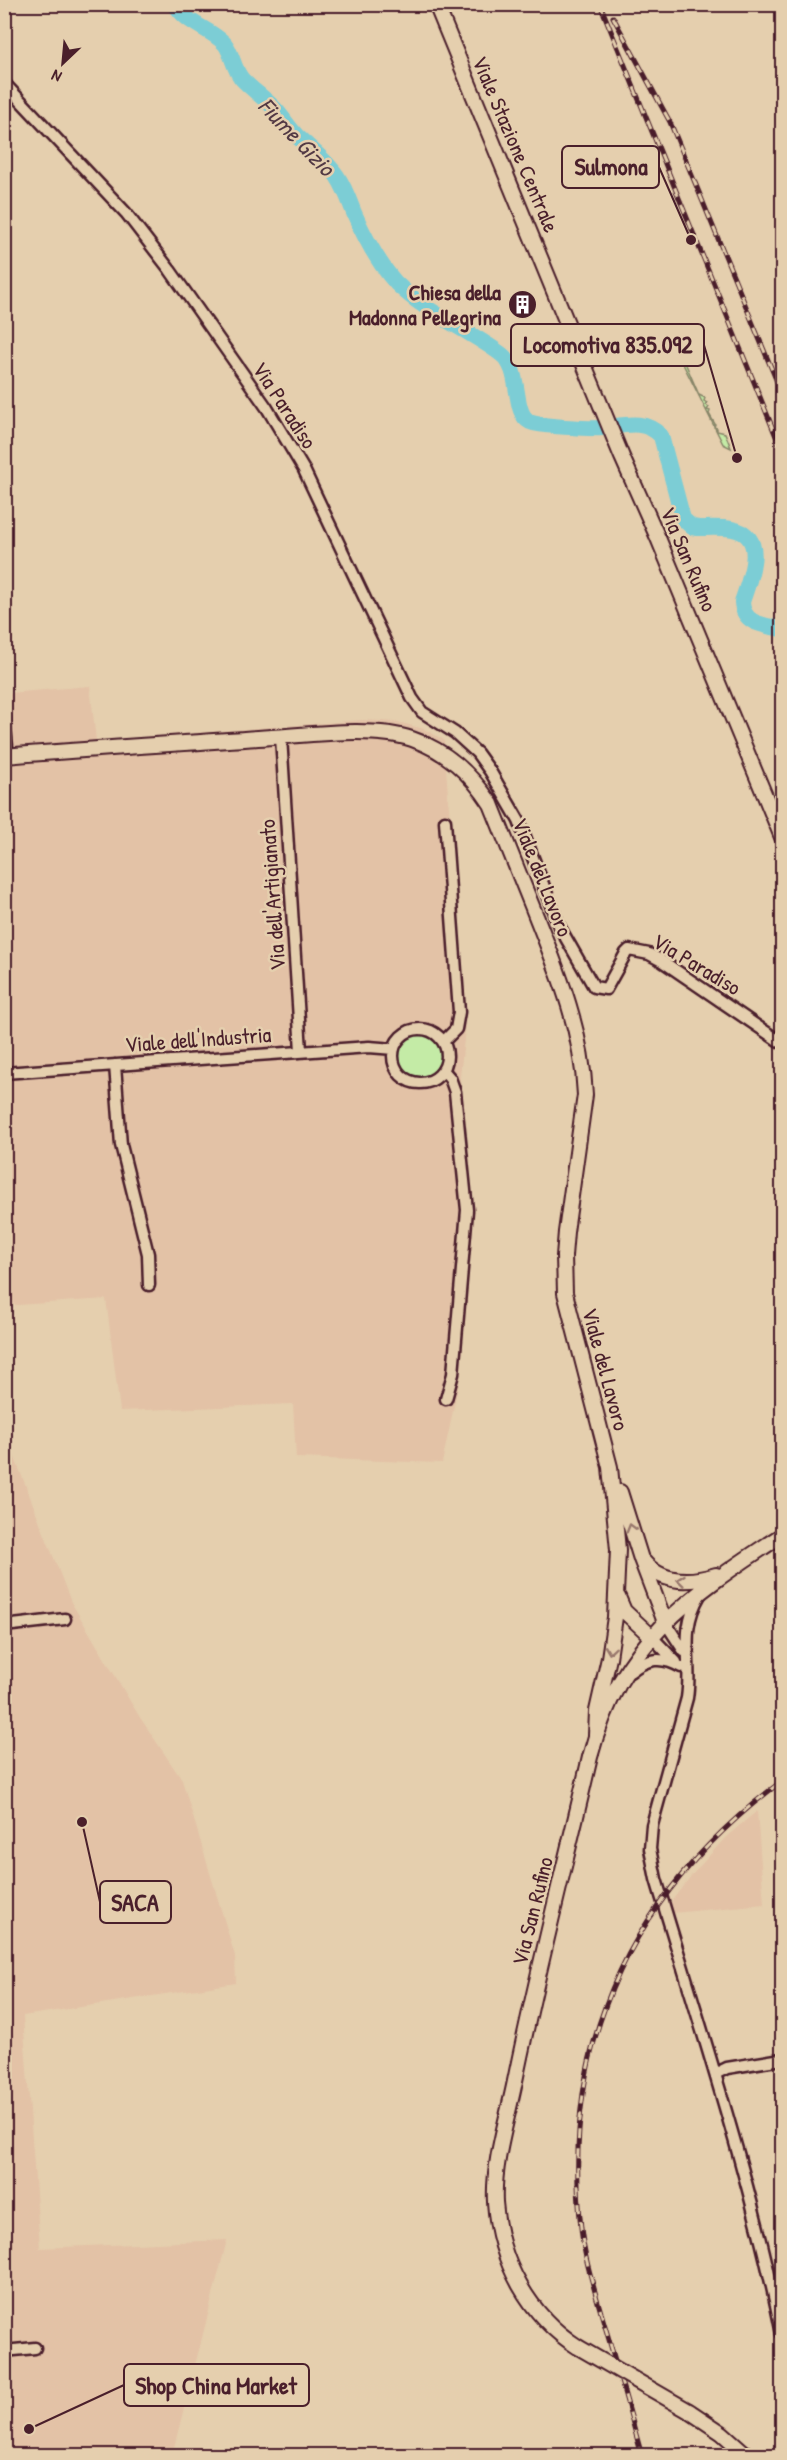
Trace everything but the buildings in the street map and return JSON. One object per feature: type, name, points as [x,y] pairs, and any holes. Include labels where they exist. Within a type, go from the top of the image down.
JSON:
[{"type":"main road","name":"Viale Stazione Centrale","points":[[436,4],[557,298]]},
{"type":"main road","name":"Via San Rufino","points":[[557,298],[783,837]]},
{"type":"main road","name":"Viale del Lavoro","points":[[6,756],[366,732],[411,738],[436,749],[475,780],[491,804],[562,980],[580,1043],[585,1095],[566,1232],[565,1293],[610,1467],[640,1559],[665,1622]]},
{"type":"main road","name":"Viale del Lavoro","points":[[596,1735],[597,1711],[609,1658],[616,1592],[618,1533],[610,1467]]},
{"type":"main road","name":"Via San Rufino","points":[[748,2456],[722,2433],[689,2411],[560,2335],[536,2311],[516,2279],[501,2237],[495,2202],[496,2182],[529,2011],[596,1735],[623,1677],[665,1622],[707,1586],[783,1535]]},
{"type":"main road","points":[[640,1559],[653,1571],[681,1581],[703,1579],[726,1572]]},
{"type":"main road","points":[[616,1592],[624,1611],[652,1637]]},
{"type":"street","name":"Via Paradiso","points":[[4,82],[126,213],[171,270],[267,408],[304,470],[412,698],[422,712],[455,733],[477,753],[490,771],[519,821],[559,926],[594,987],[606,989],[626,953],[629,950],[636,950],[662,961],[685,979],[729,1005],[783,1042]]},
{"type":"street","points":[[4,717],[6,756]]},
{"type":"street","name":"Via dell'Artigianato","points":[[281,737],[302,1051]]},
{"type":"street","points":[[475,780],[490,771]]},
{"type":"street","points":[[443,1042],[456,1029],[459,1012],[445,821]]},
{"type":"street","points":[[416,1029],[435,1033],[443,1042],[447,1059],[443,1070],[428,1082],[409,1081],[396,1068],[394,1049],[400,1038],[416,1029]]},
{"type":"street","name":"Viale dell'Industria","points":[[4,1072],[369,1047],[394,1049]]},
{"type":"street","points":[[115,1065],[121,1145],[148,1254],[149,1285]]},
{"type":"street","points":[[443,1070],[450,1078],[455,1092],[467,1210],[453,1374],[446,1399]]},
{"type":"street","points":[[684,1663],[688,1621],[707,1586]]},
{"type":"street","points":[[4,1626],[65,1619]]},
{"type":"street","points":[[665,1622],[682,1646],[689,1679],[687,1698],[652,1825],[650,1849],[656,1878],[759,2226],[783,2334]]},
{"type":"street","points":[[652,1637],[684,1663]]},
{"type":"street","points":[[623,1677],[638,1665],[655,1659],[684,1663]]},
{"type":"street","points":[[715,2074],[727,2068],[783,2059]]},
{"type":"street","points":[[4,2351],[35,2348]]},
{"type":"shaded area","points":[[4,685],[7,685],[9,693],[90,686],[96,741],[363,720],[398,722],[424,729],[444,740],[465,1030],[460,1077],[473,1205],[461,1373],[442,1463],[296,1458],[293,1404],[120,1411],[106,1299],[5,1304]]},
{"type":"shaded area","points":[[4,1430],[71,1602],[139,1716],[182,1780],[235,1956],[236,1983],[23,2016],[40,2248],[227,2240],[172,2455],[5,2455]]},
{"type":"shaded area","points":[[757,1811],[764,1904],[673,1913],[670,1903],[691,1876],[726,1837]]},
{"type":"green space","points":[[684,360],[699,395],[705,398],[704,401],[709,407],[707,410],[710,411],[714,426],[682,362]]},
{"type":"green space","points":[[715,427],[717,431],[725,433],[731,448],[723,444]]},
{"type":"green space","points":[[420,1034],[435,1041],[442,1056],[435,1071],[420,1078],[405,1071],[398,1056],[405,1041]]},
{"type":"waterway","name":"Fiume Gizio","points":[[175,4],[191,21],[224,43],[242,79],[279,113],[296,135],[333,171],[342,185],[372,250],[396,283],[420,303],[488,345],[508,361],[524,417],[530,422],[565,427],[602,428],[633,424],[648,427],[661,436],[683,519],[692,527],[732,529],[743,533],[750,540],[754,560],[742,602],[743,610],[756,623],[782,629]]},
{"type":"railway","points":[[600,4],[782,451]]},
{"type":"railway","points":[[613,17],[670,122],[782,394]]},
{"type":"railway","points":[[642,2456],[582,2239],[578,2159],[583,2094],[597,2033],[618,1976],[648,1922],[685,1871],[730,1824],[782,1781]]},
{"type":"place","name":"Sulmona","points":[[691,240]]},
{"type":"place","name":"Chiesa della Madonna Pellegrina","points":[[522,305]]},
{"type":"place","name":"Locomotiva 835.092","points":[[737,458]]},
{"type":"place","name":"SACA","points":[[82,1822]]},
{"type":"place","name":"Shop China Market","points":[[29,2429]]}]
